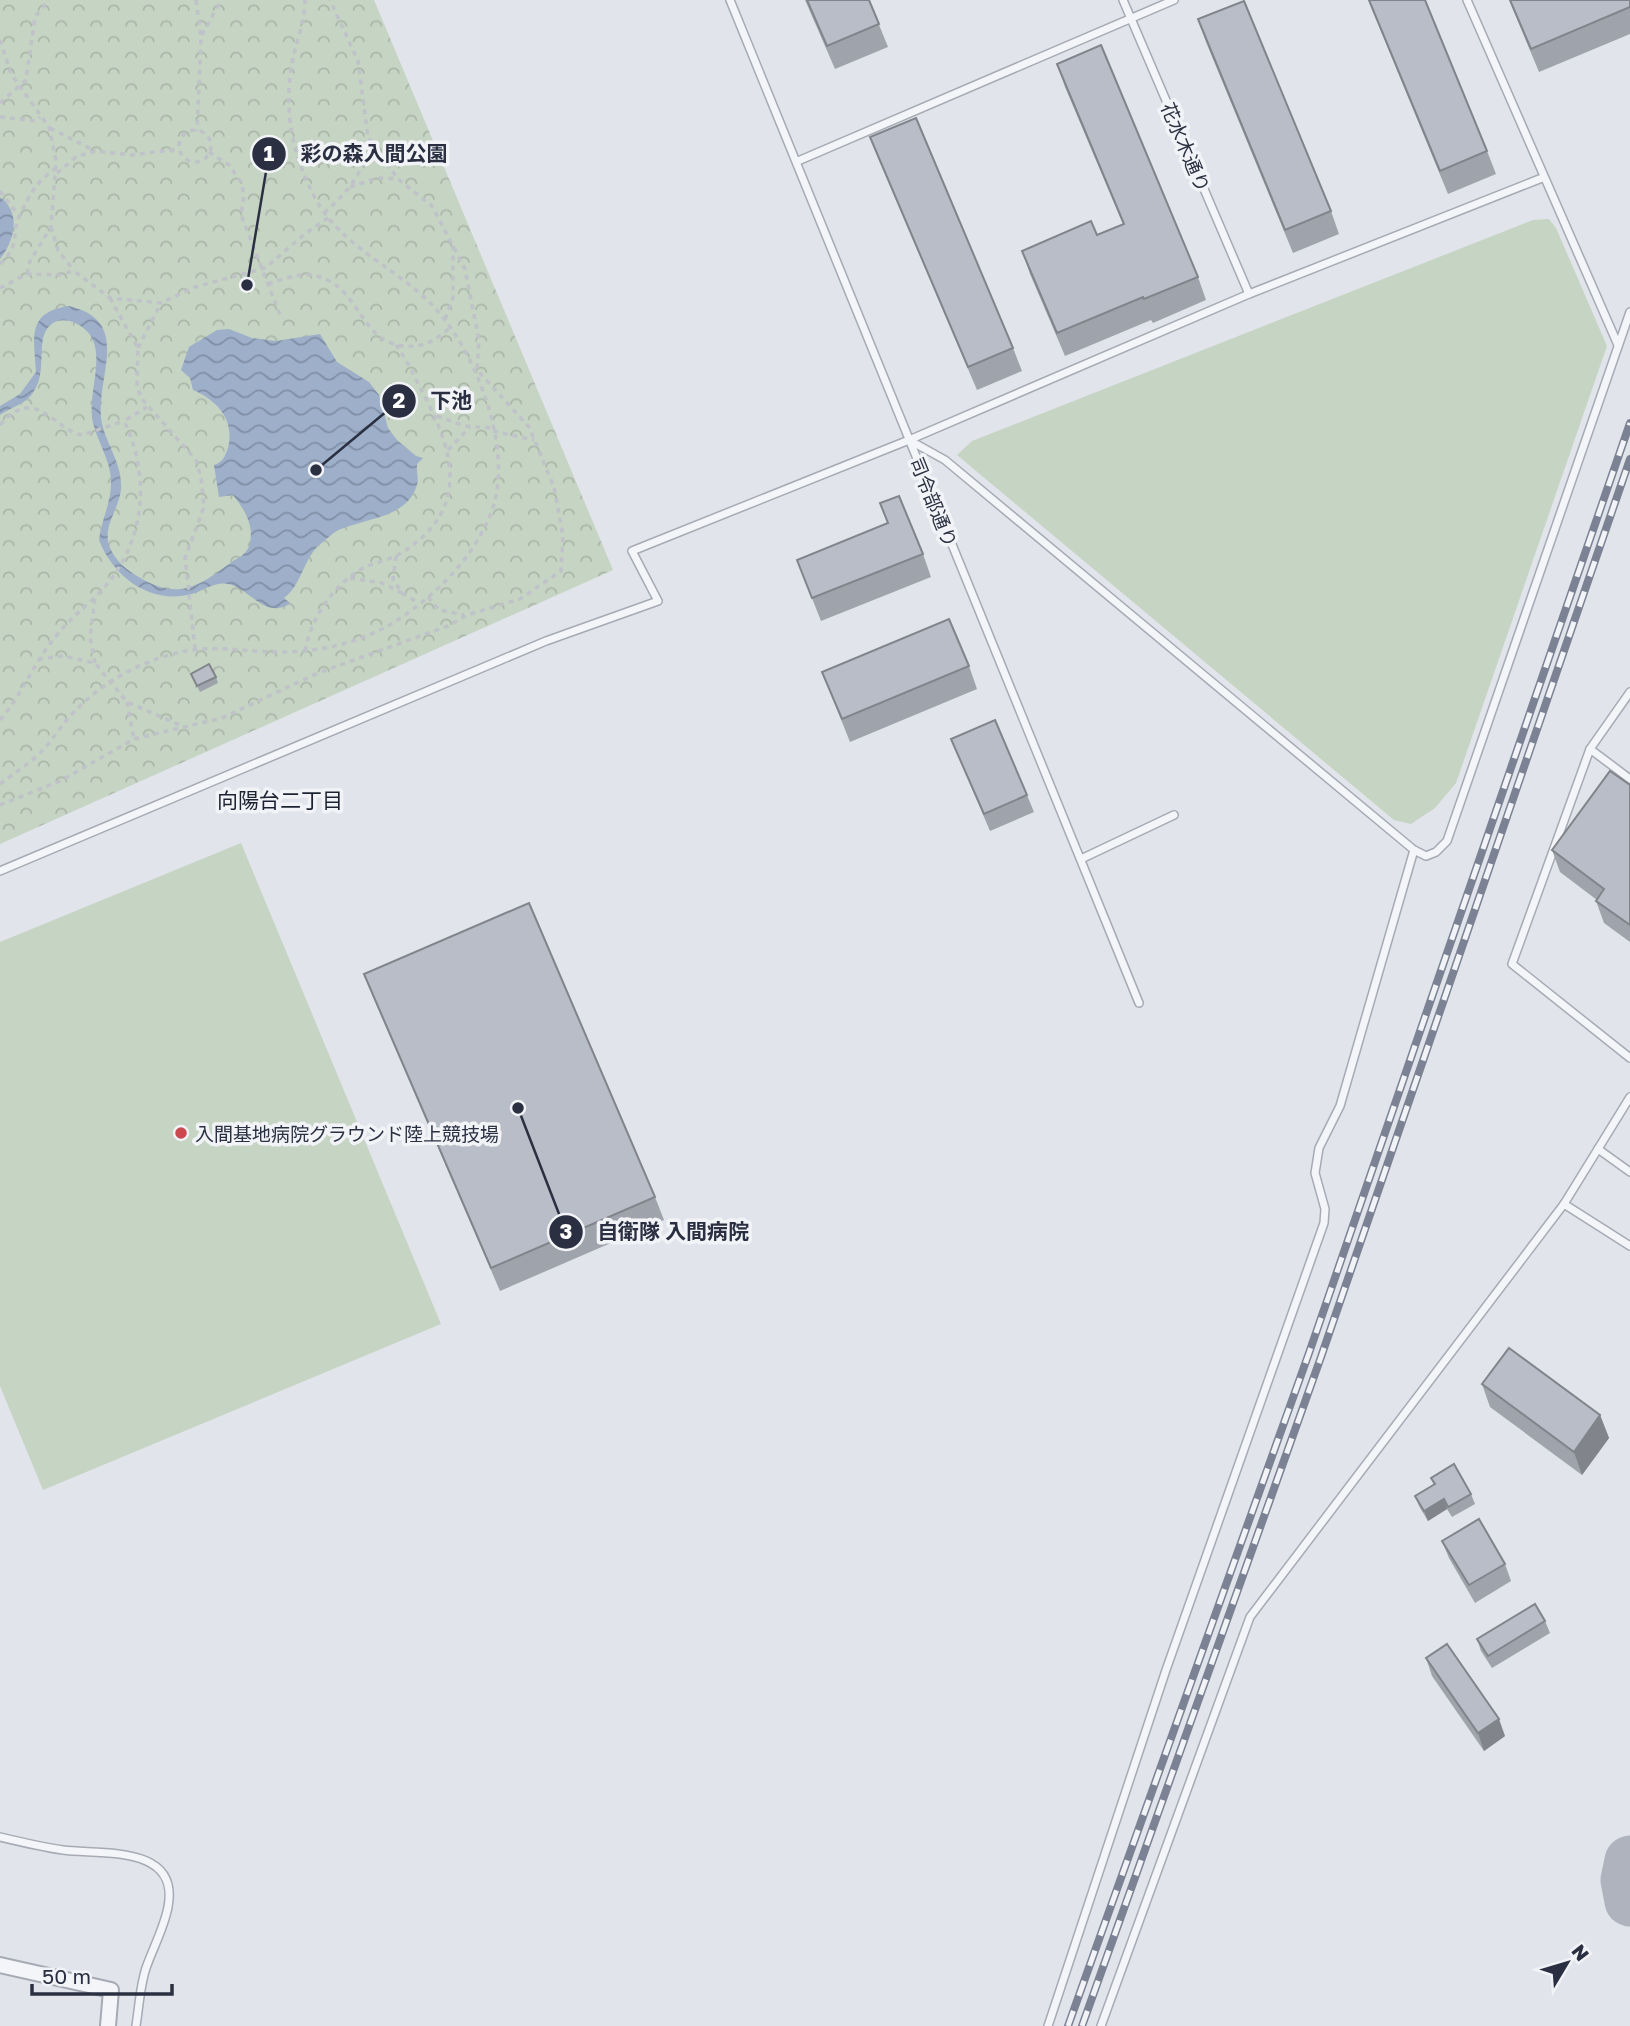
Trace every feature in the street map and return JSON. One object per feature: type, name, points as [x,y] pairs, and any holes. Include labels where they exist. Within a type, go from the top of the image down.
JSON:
[{"type":"street","points":[[0,1965],[111,1990],[108,2026]]},
{"type":"lane","name":"司令部通り","points":[[730,0],[798,161],[1139,1003]]},
{"type":"lane","name":"花水木通り","points":[[1123,0],[1249,294]]},
{"type":"lane","points":[[798,161],[1174,0]]},
{"type":"lane","points":[[1467,0],[1542,178],[1618,346]]},
{"type":"lane","points":[[0,872],[546,641],[658,601],[632,551],[909,440],[1249,294],[1542,178]]},
{"type":"lane","points":[[909,440],[945,460],[1414,850],[1426,856],[1436,852],[1447,841],[1630,312]]},
{"type":"lane","points":[[1630,692],[1590,749],[1512,964],[1630,1058]]},
{"type":"lane","points":[[1590,749],[1630,779]]},
{"type":"lane","points":[[1081,859],[1174,816]]},
{"type":"lane","points":[[1048,2026],[1166,1670],[1324,1223],[1325,1209],[1315,1173],[1319,1148],[1340,1107],[1414,850]]},
{"type":"lane","points":[[1101,2026],[1250,1617],[1564,1204],[1630,1097]]},
{"type":"lane","points":[[1598,1149],[1630,1172]]},
{"type":"lane","points":[[1564,1204],[1630,1246]]},
{"type":"lane","points":[[0,1837],[64,1850],[121,1853],[143,1859],[158,1869],[168,1887],[168,1906],[145,1971],[136,2026]]},
{"type":"path","points":[[0,103],[26,80],[34,17],[50,0]]},
{"type":"path","points":[[196,0],[201,37],[197,131]]},
{"type":"path","points":[[201,37],[205,24],[220,0]]},
{"type":"path","points":[[0,805],[60,781],[134,739],[182,725],[222,718],[318,673],[449,626],[467,615],[520,599],[561,571],[564,555],[559,503],[529,427],[477,370],[452,327],[420,293],[352,244],[324,213],[314,196],[296,152],[288,119],[289,74],[305,0]]},
{"type":"path","points":[[324,0],[331,3],[358,61],[368,153],[350,187],[324,213]]},
{"type":"path","points":[[0,40],[11,74],[48,127],[95,151],[131,155],[179,149]]},
{"type":"path","points":[[0,117],[36,121],[40,117]]},
{"type":"path","points":[[48,127],[57,170],[51,227],[58,250],[74,271],[110,298],[138,348]]},
{"type":"path","points":[[197,131],[208,138],[209,152],[202,160],[192,161],[183,156],[179,149],[185,134],[197,131]]},
{"type":"path","points":[[0,784],[38,755],[88,698],[109,682],[150,662],[195,648],[305,651],[360,638],[397,620],[443,585],[479,538],[492,511],[497,483],[493,429],[477,370],[479,340],[469,286],[453,243],[428,200],[398,179],[368,137]]},
{"type":"path","points":[[0,264],[14,248],[19,216],[37,182],[76,158],[95,151]]},
{"type":"path","points":[[209,152],[229,165],[241,182],[244,195],[241,215],[280,315]]},
{"type":"path","points":[[350,187],[377,178],[398,179]]},
{"type":"path","points":[[0,191],[19,216]]},
{"type":"path","points":[[110,298],[161,303],[195,287],[261,270],[328,218]]},
{"type":"path","points":[[27,274],[30,261],[51,227]]},
{"type":"path","points":[[444,319],[453,298],[453,243]]},
{"type":"path","points":[[0,288],[27,274],[59,275],[74,271]]},
{"type":"path","points":[[268,284],[303,275],[319,276],[336,284],[348,294],[377,336],[396,345],[423,347],[452,327]]},
{"type":"path","points":[[161,303],[138,348],[137,386],[148,406],[196,460],[201,478],[204,507],[187,546],[186,586],[195,648]]},
{"type":"path","points":[[305,651],[313,620],[332,594],[358,571],[396,555],[431,528],[448,503],[452,473],[448,450],[413,368],[396,345]]},
{"type":"path","points":[[0,425],[16,412],[28,409],[50,414],[75,434],[96,432],[124,421],[148,406]]},
{"type":"path","points":[[435,415],[470,427],[493,429],[534,440]]},
{"type":"path","points":[[0,720],[38,659],[71,616],[95,596],[131,544],[142,499],[133,440],[124,421]]},
{"type":"path","points":[[448,450],[470,427]]},
{"type":"path","points":[[396,555],[393,580],[403,594]]},
{"type":"path","points":[[350,578],[382,583],[419,603]]},
{"type":"path","points":[[95,596],[90,637],[95,663],[127,702],[182,725]]},
{"type":"path","points":[[428,597],[439,610],[467,615]]},
{"type":"path","points":[[38,659],[63,656],[95,663]]},
{"type":"path","points":[[127,702],[134,739]]},
{"type":"green space","points":[[0,0],[374,0],[613,570],[0,844]]},
{"type":"green space","points":[[1549,219],[1556,228],[1607,346],[1456,783],[1435,808],[1411,824],[1394,820],[957,455],[972,441],[1533,220]]},
{"type":"green space","name":"入間基地病院グラウンド陸上競技場","points":[[241,843],[441,1324],[43,1490],[0,1386],[0,942]]},
{"type":"water","points":[[0,197],[11,211],[14,227],[9,244],[0,259]]},
{"type":"water","points":[[69,306],[88,313],[100,324],[106,336],[101,418],[121,479],[120,497],[109,527],[108,542],[113,554],[137,576],[165,588],[188,588],[210,578],[246,552],[249,546],[251,529],[244,511],[233,495],[219,497],[214,465],[222,460],[228,448],[230,438],[227,420],[217,406],[193,390],[190,378],[181,370],[189,347],[217,330],[229,329],[252,338],[276,341],[320,334],[337,362],[369,382],[379,395],[388,428],[397,440],[416,456],[423,458],[417,464],[418,482],[412,496],[395,511],[341,529],[319,545],[294,587],[284,598],[290,603],[281,607],[265,606],[235,586],[224,583],[177,596],[162,596],[136,585],[114,566],[99,540],[111,476],[93,423],[96,353],[86,330],[73,322],[63,320],[53,323],[44,336],[40,372],[34,391],[23,402],[0,415],[0,406],[20,394],[36,372],[34,338],[39,321],[55,309]]},
{"type":"building","points":[[807,0],[869,0],[879,24],[827,46]]},
{"type":"building","points":[[1369,0],[1425,0],[1487,151],[1440,171]]},
{"type":"building","points":[[1510,0],[1630,0],[1630,7],[1531,49]]},
{"type":"building","points":[[1244,1],[1331,211],[1285,230],[1198,19]]},
{"type":"building","points":[[1101,45],[1198,277],[1057,333],[1022,251],[1091,221],[1097,235],[1124,224],[1057,64]]},
{"type":"building","points":[[916,118],[1013,348],[968,367],[870,137]]},
{"type":"building","points":[[899,496],[923,554],[812,598],[797,560],[888,523],[880,503]]},
{"type":"building","points":[[949,619],[969,666],[842,719],[822,672]]},
{"type":"building","points":[[209,664],[216,677],[197,686],[191,674]]},
{"type":"building","points":[[995,720],[1027,795],[984,814],[951,739]]},
{"type":"building","points":[[1610,771],[1630,785],[1630,925],[1596,901],[1604,889],[1552,850]]},
{"type":"building","points":[[529,903],[655,1197],[491,1268],[364,974]]},
{"type":"building","points":[[1509,1348],[1600,1415],[1574,1452],[1482,1384]]},
{"type":"building","points":[[1454,1464],[1471,1494],[1448,1507],[1444,1499],[1424,1511],[1415,1496],[1435,1484],[1431,1478]]},
{"type":"building","points":[[1479,1519],[1505,1564],[1469,1585],[1442,1541]]},
{"type":"building","points":[[1535,1604],[1545,1621],[1488,1656],[1477,1639]]},
{"type":"building","points":[[1447,1644],[1499,1719],[1478,1733],[1426,1658]]},
{"type":"taxiway","points":[[1630,1861],[1626,1880],[1630,1901]]},
{"type":"railway","points":[[1068,2026],[1309,1353],[1630,423]]},
{"type":"railway","points":[[1082,2026],[1321,1357],[1630,459]]},
{"type":"place","name":"彩の森入間公園","points":[[247,285]]},
{"type":"place","name":"下池","points":[[316,470]]},
{"type":"place","name":"自衛隊 入間病院","points":[[518,1108]]},
{"type":"place","name":"入間基地病院グラウンド陸上競技場","points":[[181,1133]]},
{"type":"district","name":"向陽台二丁目","points":[[280,800]]}]
